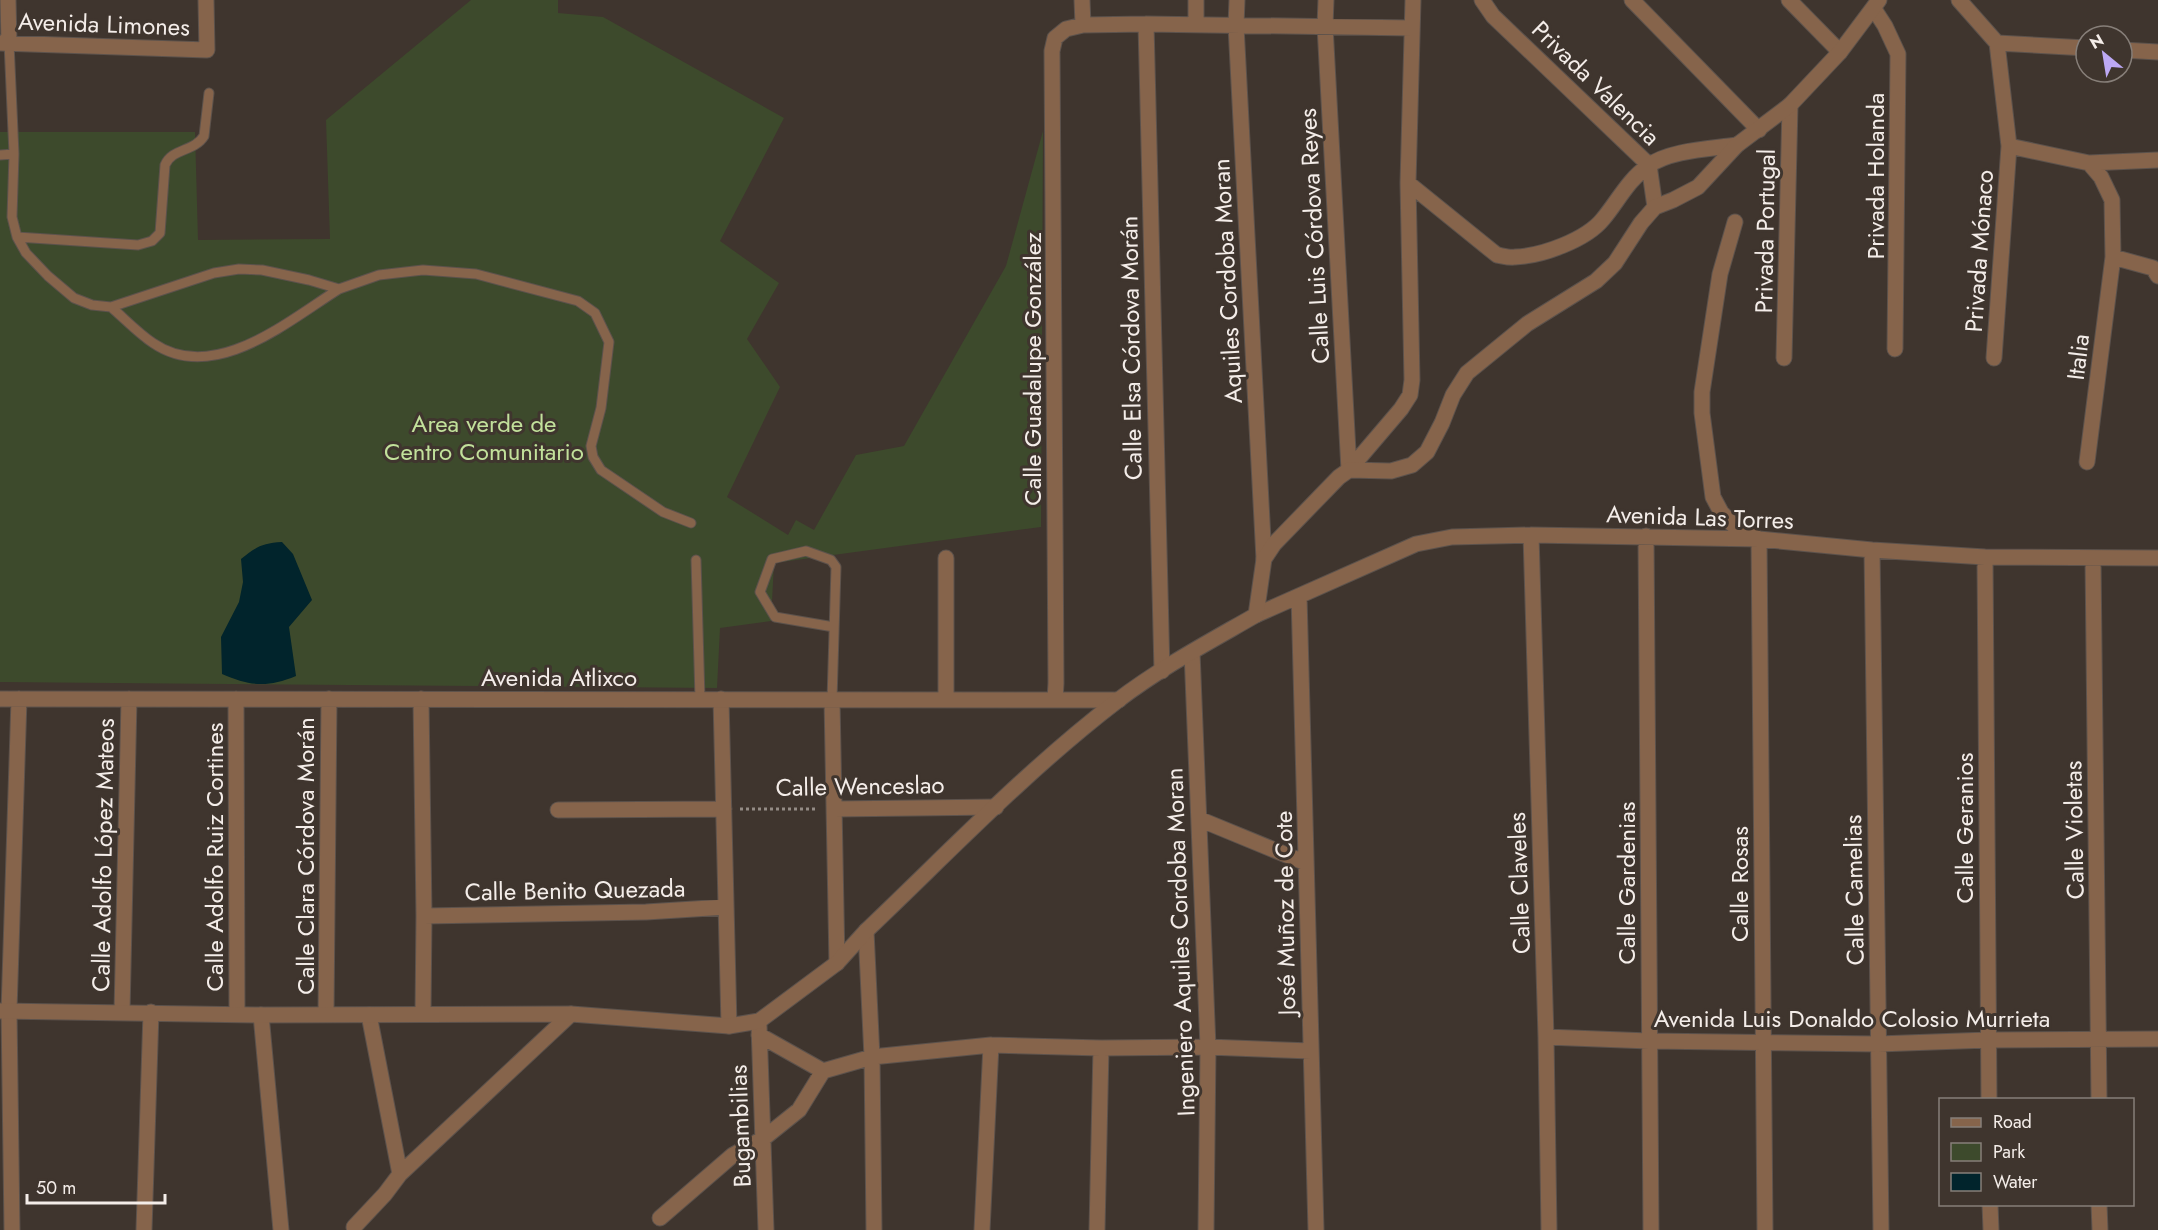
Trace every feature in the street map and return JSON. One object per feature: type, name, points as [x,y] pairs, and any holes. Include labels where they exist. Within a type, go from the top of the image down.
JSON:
[{"type":"street","points":[[4,43],[8,0]]},
{"type":"street","name":"Avenida Limones","points":[[4,43],[207,50],[206,0]]},
{"type":"street","points":[[1082,0],[1083,25],[1412,28]]},
{"type":"street","points":[[1196,0],[1196,25]]},
{"type":"street","name":"Aquiles Cordoba Moran","points":[[1237,0],[1236,26],[1264,559],[1256,615]]},
{"type":"street","name":"Calle Luis Córdova Reyes","points":[[1326,0],[1325,26],[1349,470]]},
{"type":"street","points":[[1264,559],[1290,527],[1349,470],[1401,409],[1410,395],[1412,380],[1408,183],[1413,0]]},
{"type":"street","points":[[1632,0],[1759,130]]},
{"type":"street","points":[[1789,0],[1840,52]]},
{"type":"street","points":[[1959,0],[1997,43],[2074,47]]},
{"type":"street","name":"Privada Valencia","points":[[1482,2],[1649,165],[1655,207]]},
{"type":"street","points":[[1349,470],[1391,471],[1412,465],[1427,452],[1453,395],[1467,373],[1527,324],[1596,281],[1615,263],[1641,223],[1655,207],[1698,187],[1737,145],[1790,105],[1840,52],[1876,5]]},
{"type":"street","name":"Privada Holanda","points":[[1876,5],[1898,54],[1895,349]]},
{"type":"street","name":"Calle Elsa Córdova Morán","points":[[1146,24],[1162,671]]},
{"type":"street","name":"Calle Guadalupe González","points":[[1055,700],[1052,51],[1055,38],[1066,29],[1083,25]]},
{"type":"street","name":"Privada Mónaco","points":[[1994,358],[2009,146],[1997,43]]},
{"type":"street","points":[[2134,51],[2158,52]]},
{"type":"street","name":"Privada Portugal","points":[[1784,358],[1790,105]]},
{"type":"street","points":[[1408,183],[1497,255],[1514,258],[1565,245],[1584,236],[1602,221],[1628,183],[1649,165],[1669,156],[1737,145]]},
{"type":"street","points":[[2009,146],[2089,163],[2158,160]]},
{"type":"street","name":"Italia","points":[[2087,462],[2114,257],[2112,200],[2101,177],[2089,163]]},
{"type":"street","points":[[1735,222],[1720,274],[1702,392],[1702,413],[1713,497],[1721,512],[1733,525],[1759,539]]},
{"type":"street","points":[[2114,257],[2156,270]]},
{"type":"street","name":"Calle Claveles","points":[[1531,535],[1546,1037],[1549,1230]]},
{"type":"street","name":"Avenida Las Torres","points":[[759,1028],[837,963],[866,931],[1062,745],[1119,700],[1192,652],[1256,615],[1416,544],[1452,537],[1646,536],[1759,539],[1872,550],[1985,557],[2158,558]]},
{"type":"street","name":"Calle Gardenias","points":[[1646,536],[1652,1230]]},
{"type":"street","name":"Calle Rosas","points":[[1759,539],[1765,1230]]},
{"type":"street","name":"Calle Camelias","points":[[1872,550],[1881,1230]]},
{"type":"street","name":"Calle Geranios","points":[[1985,557],[1989,1098]]},
{"type":"street","points":[[946,558],[946,700]]},
{"type":"street","name":"Calle Violetas","points":[[2093,559],[2099,1098]]},
{"type":"street","name":"José Muñoz de Cote","points":[[1299,596],[1316,1230]]},
{"type":"street","name":"Ingeniero Aquiles Cordoba Moran","points":[[1192,652],[1208,1047],[1206,1230]]},
{"type":"street","name":"Avenida Atlixco","points":[[0,699],[1119,700]]},
{"type":"street","points":[[8,1226],[5,1011],[20,699]]},
{"type":"street","name":"Calle Adolfo López Mateos","points":[[122,1011],[129,699]]},
{"type":"street","name":"Calle Adolfo Ruiz Cortines","points":[[236,699],[237,1014]]},
{"type":"street","name":"Calle Clara Córdova Morán","points":[[326,1014],[328,699]]},
{"type":"street","points":[[421,699],[423,1014]]},
{"type":"street","points":[[721,699],[729,1026]]},
{"type":"street","points":[[832,700],[837,963]]},
{"type":"street","name":"Calle Wenceslao","points":[[834,809],[996,807]]},
{"type":"street","points":[[558,810],[724,809]]},
{"type":"street","points":[[1199,819],[1306,863]]},
{"type":"street","name":"Calle Benito Quezada","points":[[424,916],[646,912],[726,908]]},
{"type":"street","points":[[866,931],[872,1057],[874,1230]]},
{"type":"street","points":[[5,1011],[122,1011],[261,1015],[571,1014],[759,1028],[823,1071]]},
{"type":"street","points":[[144,1230],[151,1012]]},
{"type":"street","points":[[354,1227],[400,1174],[571,1014]]},
{"type":"street","points":[[261,1015],[281,1230]]},
{"type":"street","points":[[369,1015],[400,1174]]},
{"type":"street","name":"Bugambilias","points":[[759,1028],[766,1230]]},
{"type":"street","name":"Avenida Luis Donaldo Colosio Murrieta","points":[[1546,1037],[1649,1041],[1878,1044],[1988,1040],[2158,1039]]},
{"type":"street","points":[[660,1218],[733,1155],[764,1138],[799,1110],[823,1071],[872,1057],[991,1045],[1311,1050]]},
{"type":"street","points":[[982,1230],[991,1045]]},
{"type":"street","points":[[1097,1230],[1101,1048]]},
{"type":"street","points":[[1990,1206],[1991,1230]]},
{"type":"street","points":[[2099,1206],[2100,1230]]},
{"type":"lane","points":[[4,43],[14,154],[12,217],[17,237],[26,253],[74,298],[92,305],[111,307],[214,273],[239,269],[262,270],[339,289]]},
{"type":"lane","points":[[17,237],[138,245],[152,241],[160,232],[165,165],[175,153],[200,141],[204,136],[209,93]]},
{"type":"lane","points":[[0,155],[14,154]]},
{"type":"lane","points":[[0,183],[12,183]]},
{"type":"lane","points":[[111,307],[154,344],[178,355],[203,359],[243,348],[339,289],[379,275],[423,270],[476,274],[578,301],[595,313],[609,342],[601,408],[591,446],[593,457],[600,470],[663,512],[692,523]]},
{"type":"lane","points":[[832,700],[836,567],[831,560],[806,551],[772,560],[760,592],[776,618],[834,627]]},
{"type":"lane","points":[[696,560],[700,699]]},
{"type":"path","name":"Calle Wenceslao","points":[[724,809],[834,809]]},
{"type":"green space","name":"Area verde de Centro Comunitario","points":[[471,0],[558,0],[558,13],[603,17],[784,118],[720,241],[779,283],[747,339],[780,387],[727,497],[788,535],[796,520],[814,530],[856,455],[904,446],[1006,266],[1043,131],[1041,527],[774,563],[771,621],[720,628],[717,688],[0,682],[0,132],[195,132],[198,240],[330,239],[326,120]]},
{"type":"water","points":[[282,542],[293,554],[312,600],[289,627],[296,676],[259,684],[241,681],[222,674],[221,637],[239,602],[243,582],[241,559],[260,546]]}]
